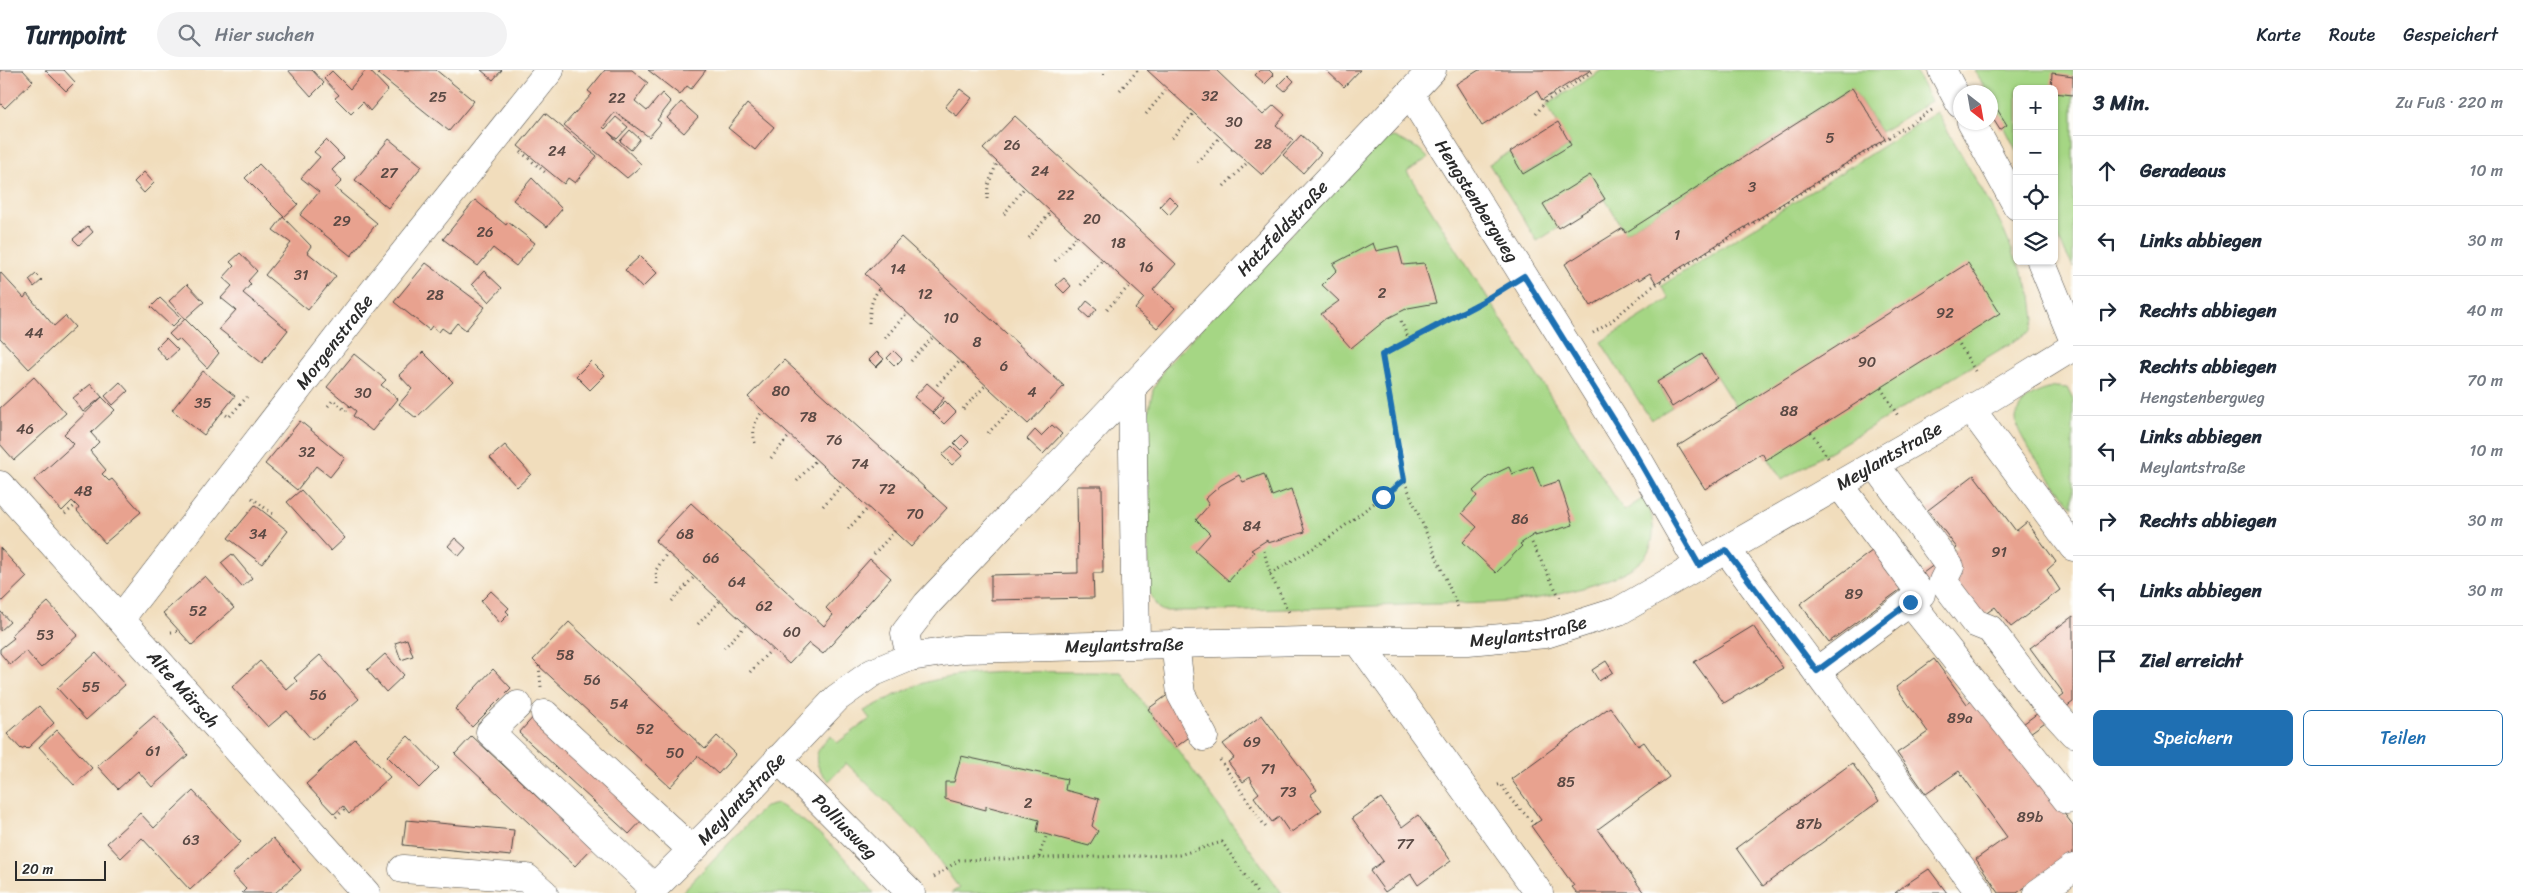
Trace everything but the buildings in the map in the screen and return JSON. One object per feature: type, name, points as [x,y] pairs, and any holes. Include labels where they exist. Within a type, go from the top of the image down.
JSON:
[{"type":"street","name":"Morgenstraße","points":[[121,618],[372,293],[550,70]]},
{"type":"street","name":"Hatzfeldstraße","points":[[910,657],[905,633],[927,604],[1432,70]]},
{"type":"street","points":[[1942,70],[1953,91]]},
{"type":"street","name":"Hengstenbergweg","points":[[1410,94],[1634,452],[1699,565]]},
{"type":"street","points":[[1975,130],[2013,199]]},
{"type":"street","points":[[2043,265],[2073,339]]},
{"type":"street","name":"Meylantstraße","points":[[651,891],[837,698],[872,673],[910,657],[963,649],[1175,643],[1468,641],[1546,634],[1619,611],[1971,409],[2073,347]]},
{"type":"street","points":[[1132,387],[1136,644]]},
{"type":"street","points":[[1971,409],[2073,548]]},
{"type":"street","points":[[1875,464],[1950,567],[1943,581],[1975,623],[1990,629],[2042,700],[2073,733]]},
{"type":"street","points":[[1817,671],[1921,594],[1840,484]]},
{"type":"street","name":"Alte Märsch","points":[[0,485],[366,893]]},
{"type":"street","points":[[1726,550],[1980,893]]},
{"type":"street","points":[[1910,602],[2071,802]]},
{"type":"street","points":[[1359,642],[1539,893]]},
{"type":"street","points":[[1175,643],[1181,694],[1204,737]]},
{"type":"street","points":[[518,705],[490,732],[651,891]]},
{"type":"street","points":[[545,714],[692,850]]},
{"type":"street","name":"Polliusweg","points":[[778,760],[911,893]]},
{"type":"street","points":[[2038,893],[2073,868]]},
{"type":"street","points":[[403,869],[527,878],[544,893]]},
{"type":"path","points":[[1104,70],[1104,75]]},
{"type":"path","points":[[1120,90],[1138,70]]},
{"type":"path","points":[[1536,114],[1545,102],[1595,70]]},
{"type":"path","points":[[1146,114],[1167,89]]},
{"type":"path","points":[[1568,349],[1609,323],[1649,289],[1702,255],[1857,157],[1953,103]]},
{"type":"path","points":[[1172,138],[1194,113]]},
{"type":"path","points":[[1197,162],[1220,137]]},
{"type":"path","points":[[988,199],[988,185],[997,162]]},
{"type":"path","points":[[1224,186],[1248,162]]},
{"type":"path","points":[[1004,214],[1024,188]]},
{"type":"path","points":[[1029,238],[1051,212]]},
{"type":"path","points":[[1055,261],[1077,236]]},
{"type":"path","points":[[1081,285],[1102,260]]},
{"type":"path","points":[[1458,608],[1404,480],[1382,355],[1480,303],[1524,276]]},
{"type":"path","points":[[1107,309],[1130,285]]},
{"type":"path","points":[[869,323],[870,309],[874,296],[880,288]]},
{"type":"path","points":[[885,338],[907,313]]},
{"type":"path","points":[[1402,321],[1409,340]]},
{"type":"path","points":[[911,361],[933,337]]},
{"type":"path","points":[[1957,340],[1974,371]]},
{"type":"path","points":[[937,385],[960,361]]},
{"type":"path","points":[[962,409],[986,385]]},
{"type":"path","points":[[1881,388],[1898,416]]},
{"type":"path","points":[[222,412],[229,417],[247,397]]},
{"type":"path","points":[[328,406],[333,400],[346,411],[350,406]]},
{"type":"path","points":[[988,433],[1012,409]]},
{"type":"path","points":[[755,443],[752,431],[757,418],[763,410]]},
{"type":"path","points":[[1811,432],[1828,458]]},
{"type":"path","points":[[771,458],[790,435]]},
{"type":"path","points":[[797,482],[816,460]]},
{"type":"path","points":[[1270,574],[1325,541],[1404,480]]},
{"type":"path","points":[[823,506],[842,484]]},
{"type":"path","points":[[848,529],[869,507]]},
{"type":"path","points":[[874,554],[895,531]]},
{"type":"path","points":[[1532,543],[1560,599]]},
{"type":"path","points":[[1264,551],[1270,574],[1290,612]]},
{"type":"path","points":[[657,584],[656,570],[667,553]]},
{"type":"path","points":[[672,601],[694,577]]},
{"type":"path","points":[[698,624],[720,601]]},
{"type":"path","points":[[724,648],[746,625]]},
{"type":"path","points":[[750,672],[772,649]]},
{"type":"path","points":[[1204,737],[1267,829]]},
{"type":"path","points":[[1501,784],[1512,801],[1536,824]]},
{"type":"path","points":[[1039,857],[1047,834]]},
{"type":"path","points":[[911,893],[959,860],[1179,855],[1222,842],[1257,893]]},
{"type":"green space","points":[[1602,70],[1915,70],[1931,101],[1881,132],[1852,88],[1625,233],[1605,199],[1537,241],[1489,164],[1510,152],[1524,174],[1571,145],[1546,105]]},
{"type":"green space","points":[[1975,70],[2073,70],[2073,267],[2058,239],[2058,85],[2013,85],[2013,144],[1998,114],[1998,85],[1983,85]]},
{"type":"green space","points":[[1937,112],[1999,220],[2013,252],[2013,265],[2019,265],[2032,296],[2035,320],[2031,331],[1782,480],[1702,354],[1657,382],[1672,407],[1651,420],[1601,342],[1669,299],[1661,286]]},
{"type":"green space","points":[[1394,137],[1419,149],[1428,158],[1407,172],[1624,511],[1645,497],[1653,526],[1650,548],[1637,564],[1623,573],[1586,587],[1530,600],[1253,610],[1163,611],[1158,608],[1149,593],[1146,422],[1153,390],[1165,367],[1380,140]]},
{"type":"green space","points":[[2056,387],[2067,388],[2073,400],[2073,507],[2030,451],[2016,419],[2021,406],[2030,397],[2036,393]]},
{"type":"green space","points":[[1121,672],[1282,893],[951,893],[959,888],[922,837],[846,763],[829,781],[817,764],[816,758],[820,747],[831,736],[837,743],[870,719],[864,711],[927,682],[972,674]]},
{"type":"green space","points":[[777,804],[791,812],[830,843],[874,893],[681,893],[756,815],[765,807]]},
{"type":"route","points":[[1383,497],[1404,480],[1382,355],[1480,303],[1524,276],[1634,452],[1699,565],[1726,550],[1817,671],[1910,602]]}]
